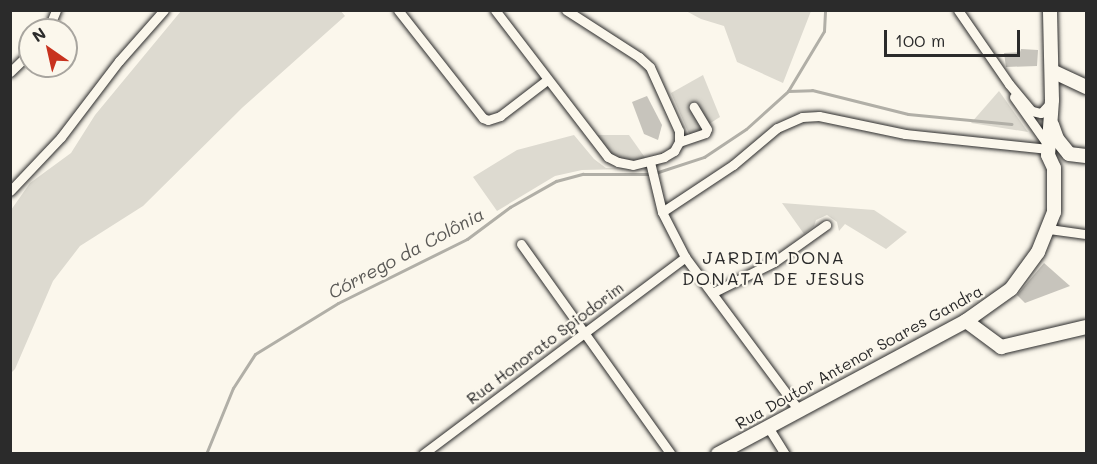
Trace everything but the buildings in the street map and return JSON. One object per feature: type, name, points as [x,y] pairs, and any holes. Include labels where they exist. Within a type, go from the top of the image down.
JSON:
[{"type":"main road","name":"Rua Doutor Antenor Soares Gandra","points":[[718,453],[966,321],[1011,289],[1038,252],[1049,229],[1055,205],[1054,168],[1048,147],[1052,124],[1050,10]]},
{"type":"main road","points":[[1052,71],[1086,87]]},
{"type":"main road","points":[[1052,124],[1057,139],[1068,154]]},
{"type":"main road","points":[[1054,168],[1059,160],[1068,154],[1086,156]]},
{"type":"main road","points":[[966,321],[1001,347],[1086,327]]},
{"type":"street","points":[[11,188],[61,137],[119,61],[164,10]]},
{"type":"street","points":[[398,10],[477,114],[488,120],[500,116],[547,80]]},
{"type":"street","points":[[495,10],[608,157],[633,165],[650,165],[674,151],[680,142],[705,133],[707,129],[694,107]]},
{"type":"street","points":[[566,10],[639,57],[650,67],[673,112],[680,142]]},
{"type":"street","points":[[958,10],[1010,84],[1036,113],[1046,110],[1052,100]]},
{"type":"street","points":[[1010,84],[1010,91],[1048,147]]},
{"type":"street","points":[[662,212],[733,165],[777,128],[802,117],[819,116],[905,134],[1048,147]]},
{"type":"street","points":[[650,165],[662,212],[685,257],[798,409]]},
{"type":"street","points":[[712,293],[774,262],[826,225]]},
{"type":"street","points":[[1049,229],[1086,234]]},
{"type":"street","points":[[521,244],[671,453]]},
{"type":"street","name":"Rua Honorato Spiodorim","points":[[423,453],[685,257]]},
{"type":"street","points":[[768,426],[785,453]]},
{"type":"shaded area","points":[[340,10],[345,16],[243,107],[143,206],[80,246],[53,281],[15,369],[11,373],[11,210],[30,183],[71,153],[95,115],[181,11]]},
{"type":"shaded area","points":[[686,11],[811,11],[783,83],[737,62],[724,26],[701,19]]},
{"type":"shaded area","points":[[703,75],[720,117],[690,136],[671,93]]},
{"type":"shaded area","points":[[999,91],[1028,132],[971,123]]},
{"type":"shaded area","points":[[574,135],[594,159],[606,168],[626,169],[582,170],[555,176],[497,211],[473,177],[517,150]]},
{"type":"shaded area","points":[[597,135],[629,135],[646,159],[623,160],[611,154]]},
{"type":"shaded area","points":[[782,203],[874,210],[907,232],[886,249],[845,224],[839,231],[837,222],[827,215],[816,220],[814,226],[804,234]]},
{"type":"waterway","points":[[788,91],[824,31],[825,10]]},
{"type":"waterway","name":"Córrego da Colônia","points":[[206,454],[233,388],[255,354],[338,303],[467,239],[510,207],[556,181],[583,174],[652,174],[704,157],[746,129],[788,91],[812,90],[908,114],[1012,124]]},
{"type":"district","name":"JARDIM DONA DONATA DE JESUS","points":[[774,268]]}]
